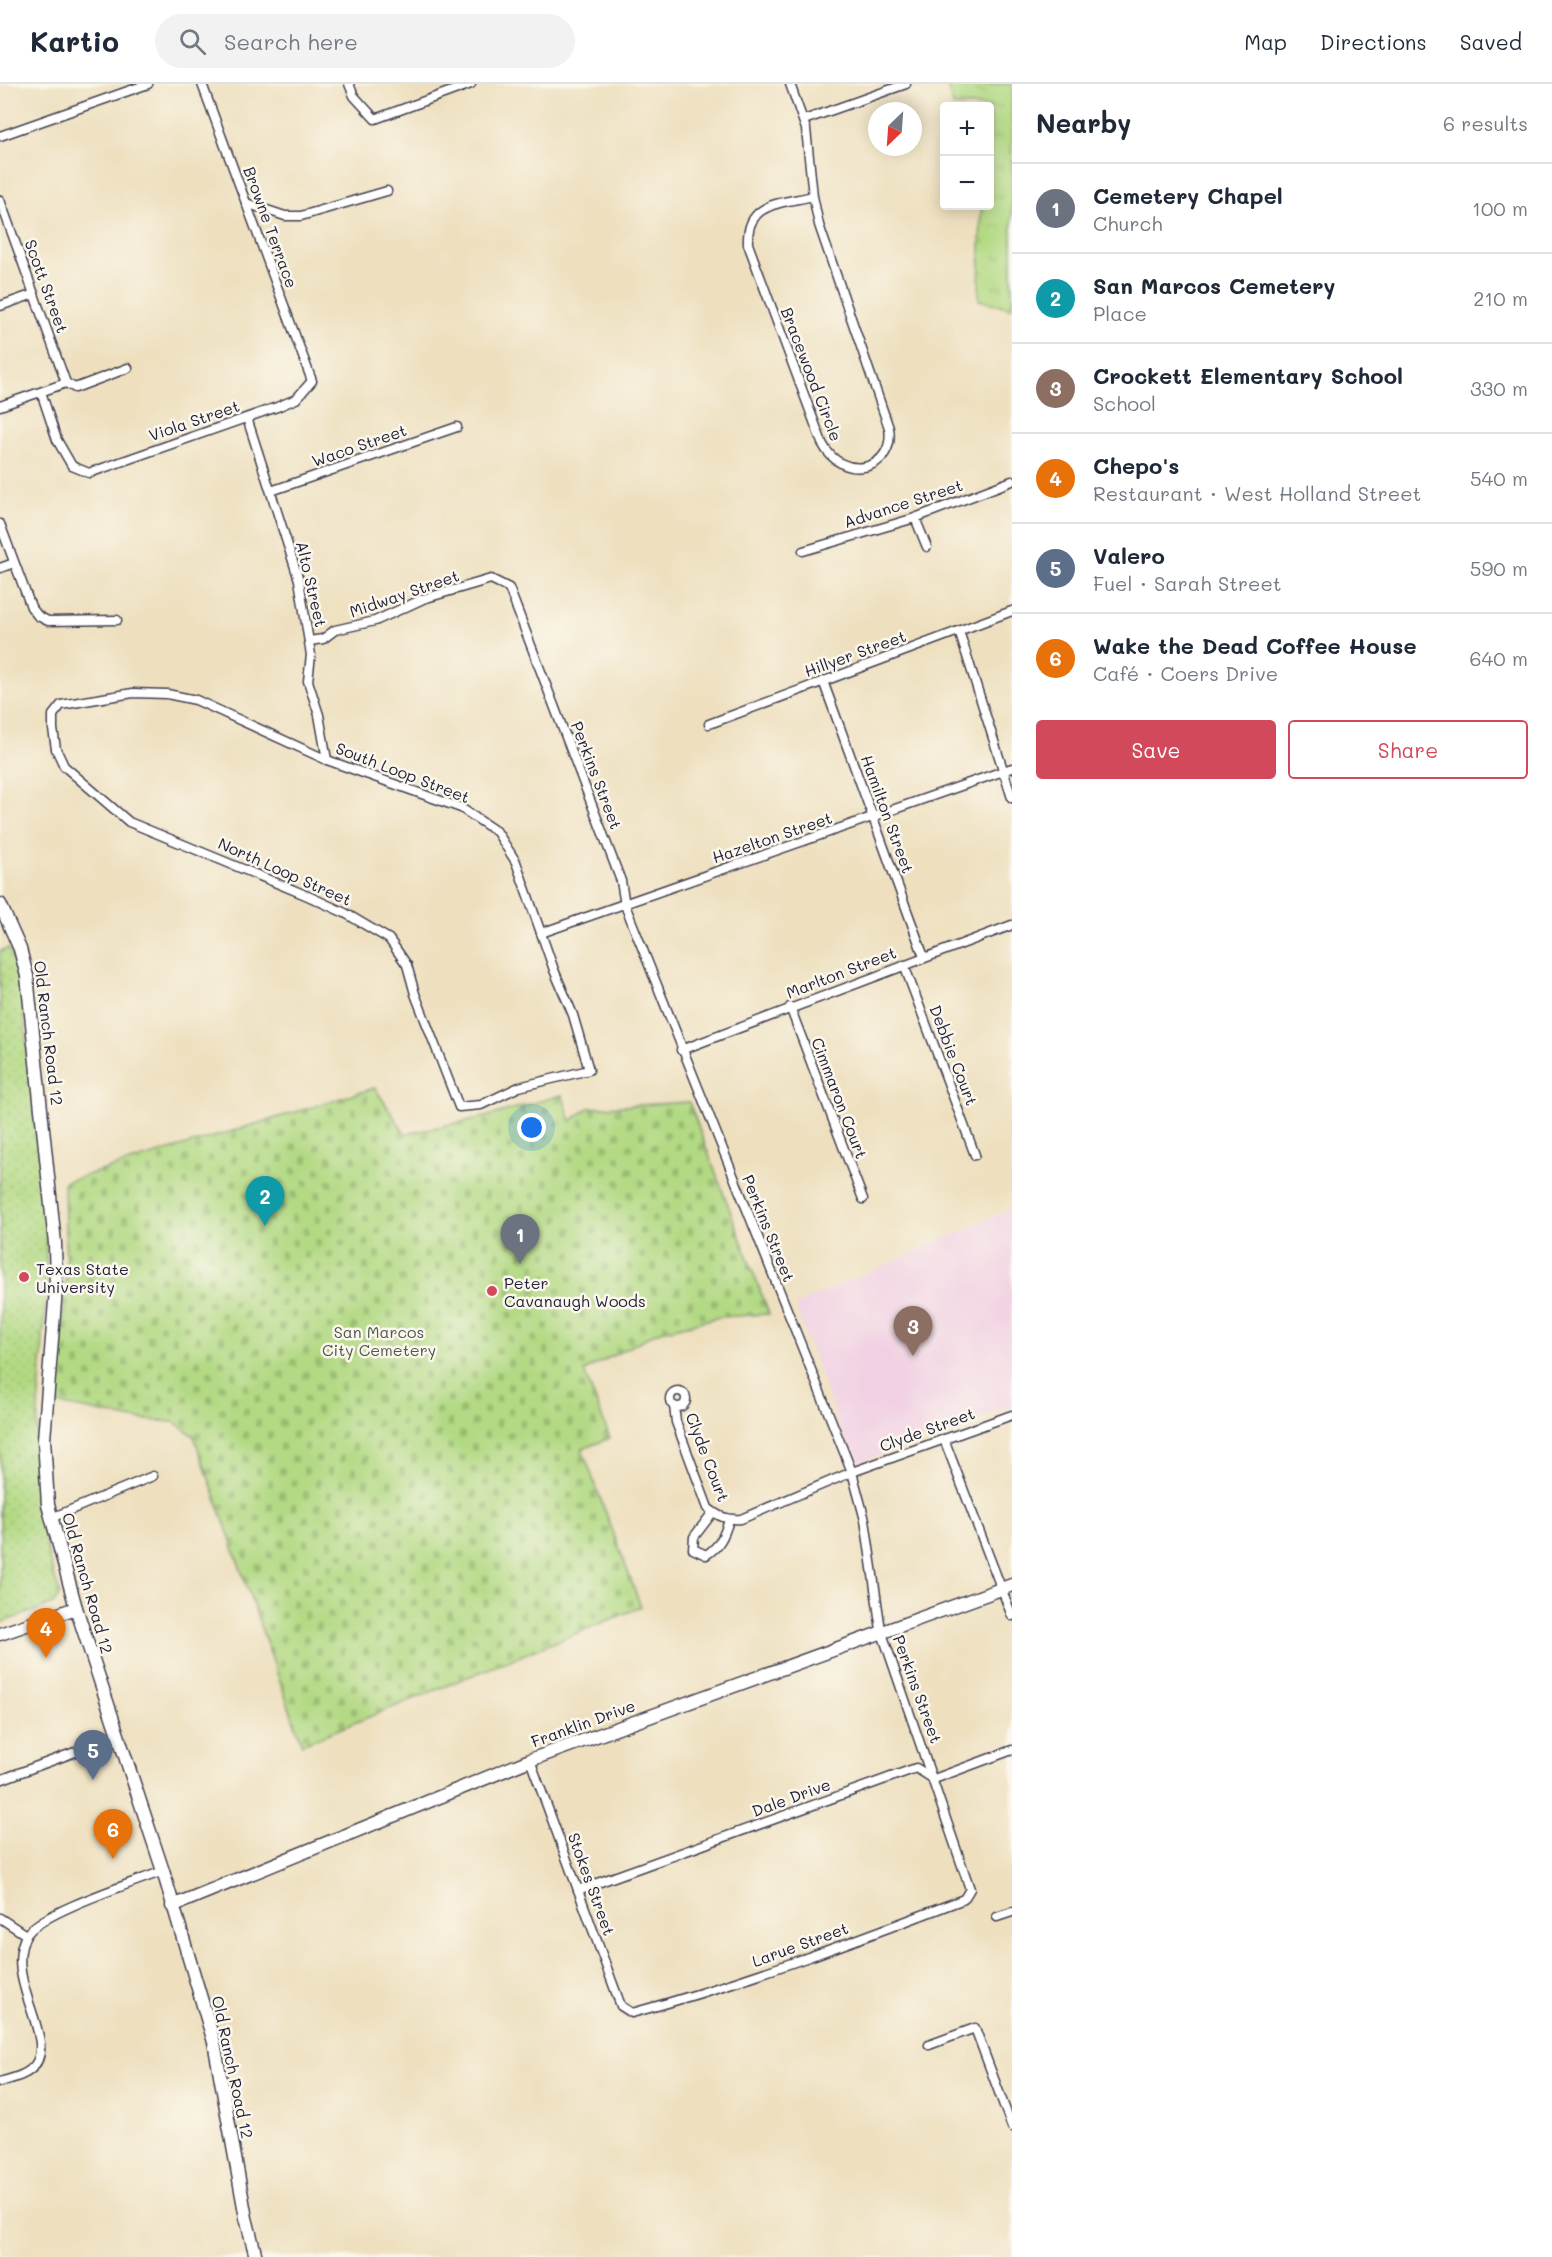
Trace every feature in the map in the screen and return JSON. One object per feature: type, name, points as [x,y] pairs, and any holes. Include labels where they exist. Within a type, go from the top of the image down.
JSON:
[{"type":"main road","name":"Old Ranch Road 12","points":[[0,904],[20,949],[27,976],[55,1243],[56,1289],[44,1439],[51,1518],[76,1608],[163,1871],[214,2042],[246,2218],[256,2257]]},
{"type":"main road","name":"Franklin Drive","points":[[172,1906],[530,1760],[881,1630],[1007,1587]]},
{"type":"main road","points":[[0,1634],[76,1608]]},
{"type":"street","points":[[0,136],[148,84]]},
{"type":"street","name":"Browne Terrace","points":[[202,84],[312,381]]},
{"type":"street","points":[[349,84],[354,96],[375,119],[471,84]]},
{"type":"street","name":"Bracewood Circle","points":[[790,84],[804,120],[810,151],[813,196],[821,231],[889,428],[890,438],[884,452],[870,465],[859,468],[835,461],[822,443],[748,244],[750,222],[759,210],[813,196]]},
{"type":"street","points":[[804,120],[906,84]]},
{"type":"street","points":[[246,203],[285,216],[301,216],[387,191]]},
{"type":"street","name":"Scott Street","points":[[0,200],[66,382]]},
{"type":"street","points":[[0,306],[34,294]]},
{"type":"street","points":[[0,406],[66,382],[75,388],[128,368]]},
{"type":"street","name":"Viola Street","points":[[41,392],[57,440],[72,466],[89,473],[296,399],[312,381]]},
{"type":"street","name":"Alto Street","points":[[247,418],[299,580],[311,655],[308,681],[319,715],[327,759]]},
{"type":"street","name":"Waco Street","points":[[271,492],[457,427]]},
{"type":"street","name":"Advance Street","points":[[803,551],[915,518],[1012,481]]},
{"type":"street","points":[[915,518],[927,547]]},
{"type":"street","points":[[0,524],[31,607],[38,616],[48,621],[117,620]]},
{"type":"street","points":[[0,568],[14,563]]},
{"type":"street","name":"Midway Street","points":[[309,641],[323,639],[335,630],[375,621],[423,599],[491,579],[509,588]]},
{"type":"street","name":"Perkins Street","points":[[509,588],[621,881],[625,905],[681,1050],[852,1472],[865,1520],[881,1630],[970,1889]]},
{"type":"street","name":"Hillyer Street","points":[[709,724],[1012,611]]},
{"type":"street","points":[[959,631],[1012,798]]},
{"type":"street","name":"Hamilton Street","points":[[823,681],[924,957]]},
{"type":"street","name":"South Loop Street","points":[[56,711],[61,705],[133,693],[167,693],[196,700],[327,759],[461,808],[497,832],[516,862],[573,1015],[589,1070]]},
{"type":"street","name":"North Loop Street","points":[[56,711],[53,715],[53,729],[56,749],[64,766],[129,822],[308,896],[355,918],[389,939],[407,965],[415,994],[459,1107],[481,1105],[519,1087],[589,1070]]},
{"type":"street","name":"Hazelton Street","points":[[541,933],[1012,768]]},
{"type":"street","name":"Marlton Street","points":[[681,1050],[1012,925]]},
{"type":"street","name":"Debbie Court","points":[[904,965],[975,1155]]},
{"type":"street","name":"Cimmaron Court","points":[[790,1007],[863,1199]]},
{"type":"street","name":"Clyde Court","points":[[674,1406],[676,1422],[708,1508],[729,1520],[741,1519],[852,1472]]},
{"type":"street","name":"Clyde Street","points":[[852,1472],[1012,1414]]},
{"type":"street","points":[[944,1439],[1007,1587],[1012,1616]]},
{"type":"street","points":[[51,1518],[153,1476]]},
{"type":"street","points":[[713,1512],[694,1537],[693,1549],[699,1554],[706,1555],[716,1549],[724,1538],[729,1520]]},
{"type":"street","points":[[0,1780],[118,1736]]},
{"type":"street","points":[[934,1779],[1012,1750]]},
{"type":"street","name":"Stokes Street","points":[[530,1760],[621,2006],[632,2013]]},
{"type":"street","name":"Dale Drive","points":[[578,1890],[916,1768],[934,1779]]},
{"type":"street","points":[[0,2082],[30,2070],[40,2052],[39,2038],[22,1996],[17,1973],[20,1949],[26,1935],[47,1918],[163,1871]]},
{"type":"street","name":"Larue Street","points":[[632,2013],[702,1994],[794,1963],[964,1899],[970,1889]]},
{"type":"street","points":[[997,1917],[1012,1912]]},
{"type":"street","points":[[0,1918],[26,1935]]},
{"type":"street","points":[[929,2045],[975,2028],[1012,2127]]},
{"type":"shaded area","points":[[1012,1209],[1012,1406],[853,1465],[795,1305]]},
{"type":"green space","points":[[947,84],[1012,84],[1012,308],[979,300],[981,210],[994,210],[994,102],[952,102]]},
{"type":"green space","name":"Texas State University","points":[[9,948],[18,977],[23,1008],[44,1203],[46,1283],[37,1477],[48,1554],[60,1594],[53,1604],[0,1623],[0,951]]},
{"type":"green space","name":"San Marcos City Cemetery","points":[[375,1088],[405,1134],[485,1117],[562,1095],[571,1121],[588,1108],[689,1102],[769,1314],[720,1317],[657,1332],[584,1371],[610,1438],[582,1449],[641,1607],[302,1744],[194,1436],[174,1422],[134,1419],[58,1404],[66,1272],[64,1182]]},
{"type":"place","name":"San Marcos Cemetery","points":[[265,1226]]},
{"type":"place","name":"Cemetery Chapel","points":[[520,1264]]},
{"type":"place","name":"Texas State University","points":[[24,1277]]},
{"type":"place","name":"Peter Cavanaugh Woods","points":[[492,1291]]},
{"type":"place","name":"Crockett Elementary School","points":[[913,1356]]},
{"type":"place","name":"Chepo's","points":[[46,1658]]},
{"type":"place","name":"Valero","points":[[93,1780]]},
{"type":"place","name":"Wake the Dead Coffee House","points":[[113,1859]]}]
